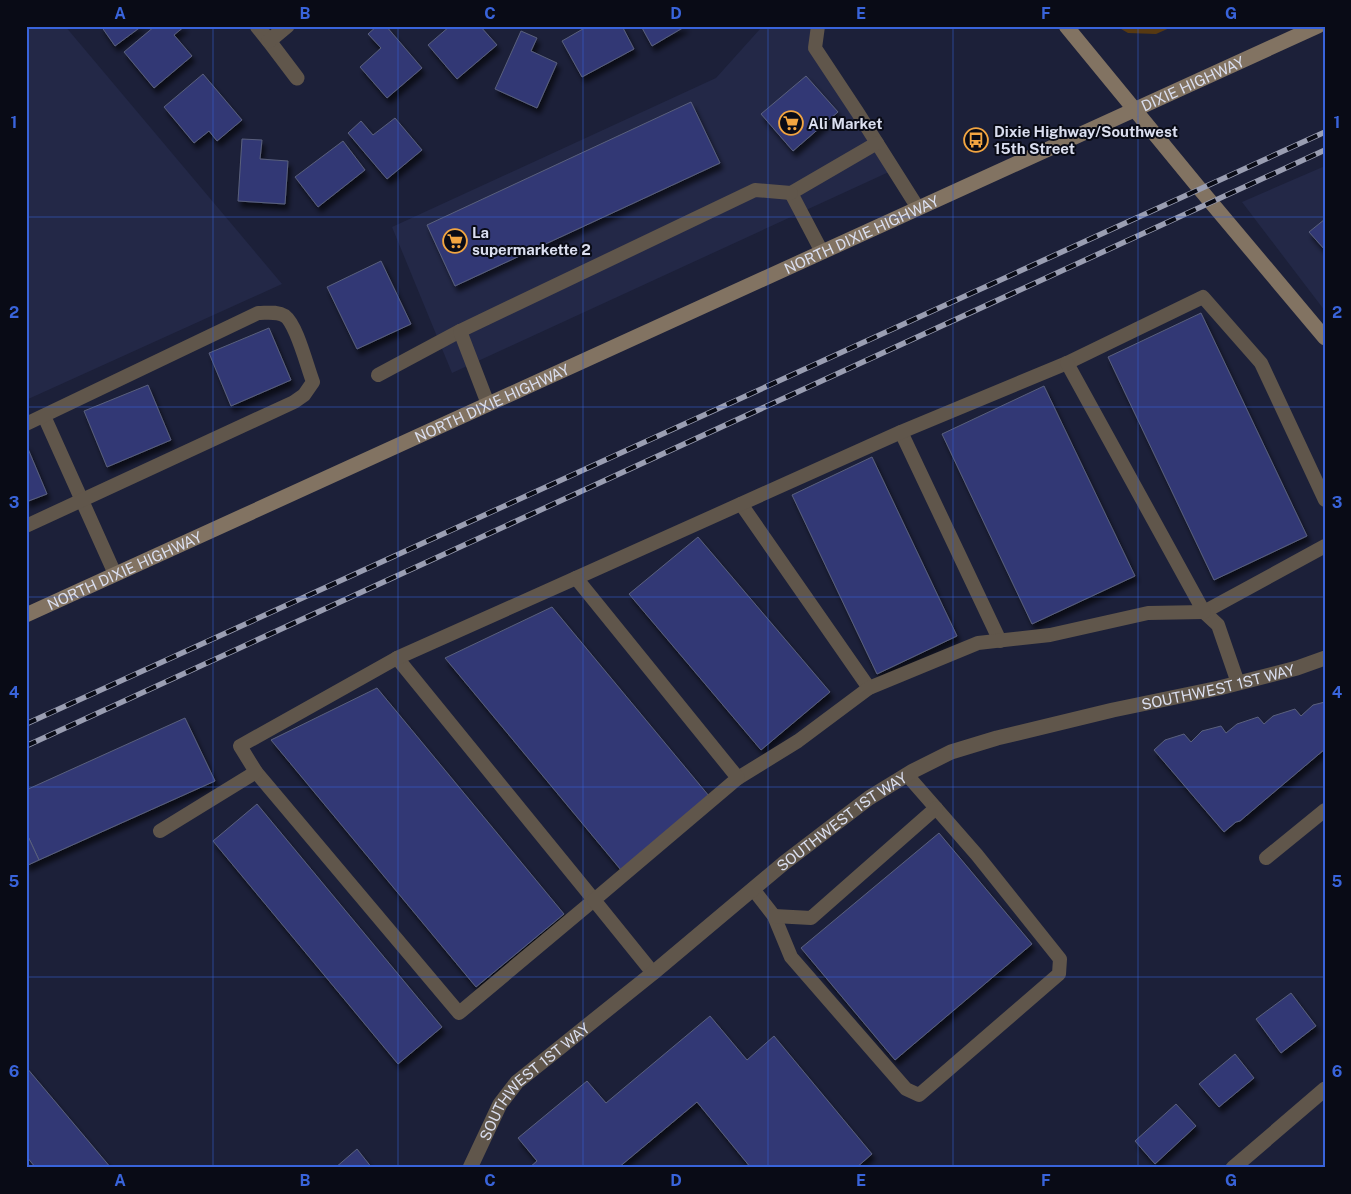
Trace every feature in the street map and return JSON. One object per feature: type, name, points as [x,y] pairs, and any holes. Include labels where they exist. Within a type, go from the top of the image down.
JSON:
[{"type":"main road","points":[[1066,26],[1325,338]]},
{"type":"main road","name":"DIXIE HIGHWAY","points":[[958,190],[1318,26]]},
{"type":"main road","name":"NORTH DIXIE HIGHWAY","points":[[26,615],[958,190]]},
{"type":"street","points":[[257,26],[270,40],[297,78]]},
{"type":"street","points":[[270,40],[287,26]]},
{"type":"street","name":"SOUTHWEST 1ST WAY","points":[[470,1168],[500,1104],[517,1082],[784,863],[869,798],[907,775],[951,752],[997,738],[1238,683],[1297,668],[1325,658]]},
{"type":"street","points":[[1232,1168],[1325,1089]]},
{"type":"lane","points":[[818,26],[815,48],[918,208]]},
{"type":"lane","points":[[378,375],[460,331],[755,190],[791,193],[877,143]]},
{"type":"lane","points":[[791,193],[822,252]]},
{"type":"lane","points":[[1325,500],[1261,364],[1203,298],[1067,363],[902,432],[397,658],[240,746],[256,772],[459,1013],[738,778],[798,741],[868,688],[978,643],[1050,635],[1148,613],[1204,612],[1325,546]]},
{"type":"lane","points":[[26,424],[258,313],[276,312],[285,316],[293,326],[313,382],[304,395],[294,402],[26,526]]},
{"type":"lane","points":[[460,331],[488,404]]},
{"type":"lane","points":[[1067,363],[1204,612],[1218,625],[1238,683]]},
{"type":"lane","points":[[44,416],[115,574]]},
{"type":"lane","points":[[902,432],[1000,641]]},
{"type":"lane","points":[[741,504],[868,688]]},
{"type":"lane","points":[[576,578],[738,778]]},
{"type":"lane","points":[[397,658],[653,972]]},
{"type":"lane","points":[[160,831],[256,772]]},
{"type":"lane","points":[[753,889],[774,916],[791,957],[906,1089],[919,1095],[1059,974],[1060,959],[977,855],[907,775]]},
{"type":"lane","points":[[774,916],[812,918],[936,808]]},
{"type":"lane","points":[[1266,858],[1325,810]]},
{"type":"shaded area","points":[[26,26],[65,26],[282,284],[26,400]]},
{"type":"shaded area","points":[[766,26],[815,26],[813,48],[891,171],[452,373],[392,227],[716,78],[760,29]]},
{"type":"shaded area","points":[[1116,26],[1174,26],[1156,34],[1128,33]]},
{"type":"shaded area","points":[[1325,166],[1325,311],[1242,202]]},
{"type":"building","points":[[101,26],[142,26],[115,46]]},
{"type":"building","points":[[155,26],[185,26],[174,35],[192,56],[154,88],[124,52]]},
{"type":"building","points":[[377,26],[386,26],[422,68],[387,98],[360,67],[381,48],[368,34]]},
{"type":"building","points":[[450,26],[480,26],[497,45],[457,79],[428,45]]},
{"type":"building","points":[[588,26],[622,26],[634,49],[582,77],[562,41]]},
{"type":"building","points":[[641,26],[686,26],[652,46]]},
{"type":"building","points":[[521,31],[537,38],[531,51],[557,63],[537,108],[495,89]]},
{"type":"building","points":[[203,74],[242,120],[217,141],[209,131],[194,143],[164,107]]},
{"type":"building","points":[[806,76],[838,112],[793,151],[761,114]]},
{"type":"building","points":[[691,102],[720,163],[455,286],[427,225]]},
{"type":"building","points":[[395,118],[422,150],[387,179],[348,133],[361,121],[373,135]]},
{"type":"building","points":[[242,139],[262,140],[260,159],[288,161],[285,204],[238,201]]},
{"type":"building","points":[[343,141],[365,170],[318,207],[295,177]]},
{"type":"building","points":[[1325,219],[1325,250],[1309,232]]},
{"type":"building","points":[[381,261],[411,324],[357,349],[327,287]]},
{"type":"building","points":[[1201,313],[1307,536],[1214,580],[1108,357]]},
{"type":"building","points":[[269,328],[291,380],[231,406],[209,353]]},
{"type":"building","points":[[148,385],[171,440],[107,467],[84,411]]},
{"type":"building","points":[[1044,386],[1135,576],[1032,624],[942,434]]},
{"type":"building","points":[[26,444],[47,494],[26,502]]},
{"type":"building","points":[[872,457],[957,636],[877,674],[792,495]]},
{"type":"building","points":[[698,537],[830,692],[761,750],[629,594]]},
{"type":"building","points":[[552,607],[709,796],[621,870],[445,658]]},
{"type":"building","points":[[377,688],[564,914],[476,987],[271,740]]},
{"type":"building","points":[[1325,702],[1325,749],[1240,821],[1224,832],[1154,750],[1165,740],[1184,734],[1191,742],[1202,731],[1221,726],[1226,733],[1237,724],[1258,717],[1264,724],[1273,716],[1295,709],[1301,716],[1313,705]]},
{"type":"building","points":[[185,718],[215,781],[39,860],[26,832],[26,790]]},
{"type":"building","points":[[257,804],[442,1027],[398,1064],[213,841]]},
{"type":"building","points":[[26,832],[39,860],[26,866]]},
{"type":"building","points":[[939,833],[1032,944],[895,1060],[801,948]]},
{"type":"building","points":[[1291,993],[1316,1026],[1281,1053],[1256,1019]]},
{"type":"building","points":[[710,1016],[747,1060],[774,1036],[872,1154],[856,1168],[751,1168],[697,1102],[618,1168],[529,1168],[537,1161],[518,1138],[587,1081],[606,1103]]},
{"type":"building","points":[[1235,1054],[1254,1078],[1219,1107],[1199,1084]]},
{"type":"building","points":[[26,1067],[111,1168],[36,1168],[26,1156]]},
{"type":"building","points":[[1176,1104],[1196,1126],[1155,1164],[1135,1141]]},
{"type":"building","points":[[357,1149],[372,1168],[335,1168]]},
{"type":"railway","points":[[26,724],[1325,132]]},
{"type":"railway","points":[[26,746],[1325,150]]},
{"type":"place","name":"Ali Market","points":[[791,123]]},
{"type":"place","name":"Dixie Highway/Southwest 15th Street","points":[[976,140]]},
{"type":"place","name":"La supermarkette 2","points":[[455,241]]}]
